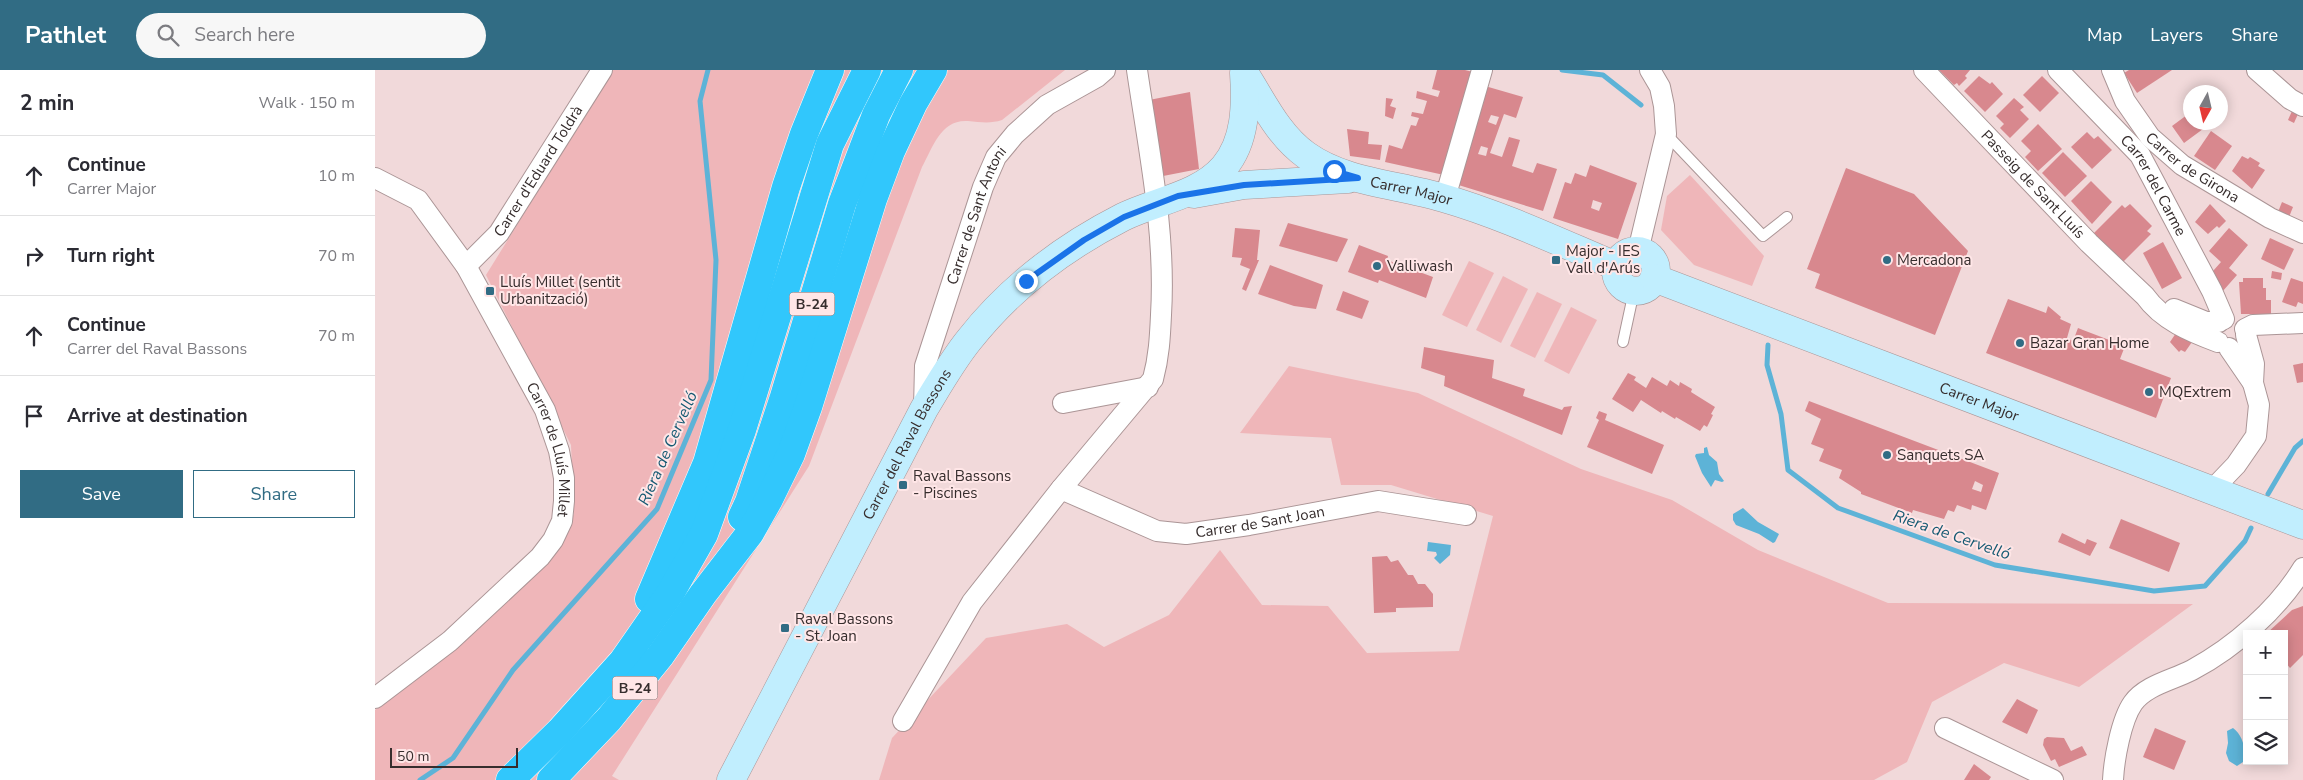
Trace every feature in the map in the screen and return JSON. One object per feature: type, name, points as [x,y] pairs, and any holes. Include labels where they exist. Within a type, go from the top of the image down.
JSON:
[{"type":"highway","points":[[623,661],[707,463],[786,187],[804,134],[830,70]]},
{"type":"highway","name":"B-24","points":[[510,780],[560,731],[623,661],[671,592],[704,534],[742,430],[830,144],[867,70]]},
{"type":"highway","name":"B-24","points":[[551,780],[609,719],[660,656],[703,594],[749,502],[783,400],[842,204],[876,115],[899,70]]},
{"type":"highway","points":[[703,594],[750,533],[791,454],[808,407],[876,191],[891,151],[913,104],[933,70]]},
{"type":"street","name":"Carrer d'Eduard Toldrà","points":[[466,266],[499,233],[603,70]]},
{"type":"street","points":[[1101,74],[1129,70]]},
{"type":"street","points":[[903,721],[972,602],[1061,489],[1153,379],[1159,357],[1168,199],[1137,70]]},
{"type":"street","points":[[1445,198],[1482,70]]},
{"type":"street","points":[[1638,251],[1666,134],[1664,106],[1660,87],[1650,70]]},
{"type":"street","name":"Passeig de Sant Lluís","points":[[1924,70],[2089,243],[2145,296],[2206,322],[2223,333],[2229,318],[2239,320],[2245,332]]},
{"type":"street","name":"Carrer del Carme","points":[[2058,70],[2140,155],[2212,291],[2223,333]]},
{"type":"street","name":"Carrer de Girona","points":[[2112,70],[2125,101],[2150,138],[2182,165],[2270,218],[2303,232]]},
{"type":"street","points":[[2257,70],[2290,99],[2303,106]]},
{"type":"street","points":[[1168,199],[1215,176],[1234,151],[1244,114],[1243,71]]},
{"type":"street","name":"Carrer Major","points":[[1243,71],[1281,130],[1292,143],[1317,162],[1334,171],[1445,198],[1549,237],[1616,266]]},
{"type":"street","name":"Carrer de Sant Antoni","points":[[924,410],[925,366],[983,187],[997,157],[1015,134],[1047,105],[1101,74]]},
{"type":"street","name":"Carrer de Lluís Millet","points":[[375,178],[418,200],[466,266],[545,410],[559,450],[564,478],[565,501],[561,520],[553,540],[524,574],[450,640],[375,698]]},
{"type":"street","points":[[1168,199],[1244,185],[1358,178]]},
{"type":"street","name":"Carrer del Raval Bassons","points":[[731,780],[924,410],[969,340],[996,309],[1026,281],[1084,240],[1124,217],[1168,199]]},
{"type":"street","points":[[1638,251],[1651,258],[1655,264],[1644,284],[1621,284],[1617,280],[1616,266],[1623,254],[1638,251]]},
{"type":"street","name":"Carrer Major","points":[[1644,284],[2212,490],[2303,525]]},
{"type":"street","points":[[2223,333],[2238,347],[2245,332],[2253,325],[2303,323]]},
{"type":"street","points":[[2245,332],[2254,364],[2253,382]]},
{"type":"street","points":[[2212,490],[2236,464],[2255,436],[2259,405],[2253,382],[2223,333]]},
{"type":"street","points":[[1063,404],[1148,387]]},
{"type":"street","name":"Carrer de Sant Joan","points":[[1061,489],[1157,531],[1186,534],[1259,524],[1378,501],[1467,515]]},
{"type":"street","points":[[2113,780],[2121,737],[2133,703],[2152,687],[2193,669],[2223,650],[2252,626],[2290,588],[2303,568]]},
{"type":"street","points":[[1945,728],[2053,780]]},
{"type":"lane","points":[[1666,134],[1763,236],[1787,217]]},
{"type":"lane","points":[[1623,342],[1644,284]]},
{"type":"shaded area","points":[[613,70],[1065,70],[1002,120],[959,122],[944,129],[934,143],[922,167],[809,466],[612,776],[619,780],[375,780],[375,710],[484,623],[550,558],[574,514],[571,445],[486,275]]},
{"type":"shaded area","points":[[1690,175],[1764,256],[1752,286],[1694,265],[1661,230],[1667,196]]},
{"type":"shaded area","points":[[1469,261],[1494,273],[1467,327],[1442,315]]},
{"type":"shaded area","points":[[1503,276],[1528,289],[1501,343],[1476,330]]},
{"type":"shaded area","points":[[1537,292],[1562,304],[1535,358],[1510,346]]},
{"type":"shaded area","points":[[1571,307],[1597,320],[1569,374],[1544,361]]},
{"type":"shaded area","points":[[1289,366],[1418,393],[1581,469],[1672,500],[1758,550],[1888,603],[2193,604],[2079,687],[2004,663],[1932,702],[1907,762],[1874,780],[879,780],[892,738],[986,638],[1067,624],[1104,647],[1169,615],[1220,550],[1262,605],[1328,606],[1367,653],[1459,651],[1493,516],[1391,485],[1341,485],[1331,438],[1240,433]]},
{"type":"water","points":[[1707,447],[1709,455],[1717,462],[1719,474],[1724,481],[1715,480],[1711,487],[1702,473],[1695,456],[1696,454],[1704,453],[1704,448]]},
{"type":"water","points":[[1743,508],[1758,522],[1779,534],[1775,542],[1773,543],[1759,534],[1736,525],[1733,520],[1733,514]]},
{"type":"water","points":[[1428,542],[1451,545],[1450,555],[1440,564],[1434,558],[1437,555],[1436,552],[1427,551]]},
{"type":"water","points":[[2233,728],[2242,739],[2243,762],[2237,766],[2229,761],[2226,753],[2228,743],[2227,731]]},
{"type":"building","points":[[1437,70],[1465,70],[1473,72],[1444,175],[1385,162],[1389,145],[1402,149],[1411,125],[1416,126],[1419,118],[1411,116],[1412,112],[1423,114],[1427,101],[1416,98],[1417,91],[1438,97],[1440,91],[1432,89]]},
{"type":"building","points":[[1939,70],[1970,70],[1965,76],[1967,78],[1959,86],[1957,83],[1954,85]]},
{"type":"building","points":[[2129,70],[2172,70],[2137,93],[2124,73]]},
{"type":"building","points":[[1979,76],[1990,84],[1992,82],[2003,94],[1985,112],[1964,91]]},
{"type":"building","points":[[2042,76],[2059,93],[2040,112],[2023,95]]},
{"type":"building","points":[[1485,86],[1523,97],[1516,118],[1504,114],[1490,153],[1502,157],[1509,137],[1520,140],[1512,166],[1533,173],[1537,163],[1557,169],[1543,211],[1452,183]],"holes":[[[1491,115],[1499,117],[1496,125],[1488,122]],[[1481,146],[1488,148],[1486,156],[1478,154]]]},
{"type":"building","points":[[1190,92],[1199,169],[1158,177],[1149,100]]},
{"type":"building","points":[[1386,98],[1393,99],[1390,106],[1396,108],[1393,119],[1385,116]]},
{"type":"building","points":[[2014,98],[2024,107],[2020,110],[2029,119],[2010,138],[2000,128],[2004,124],[1996,116]]},
{"type":"building","points":[[2292,111],[2298,114],[2294,123],[2288,120]]},
{"type":"building","points":[[2183,118],[2183,130],[2202,130],[2184,143],[2172,126]]},
{"type":"building","points":[[2038,124],[2062,149],[2038,171],[2025,157],[2031,151],[2021,141]]},
{"type":"building","points":[[1347,129],[1369,132],[1368,144],[1382,145],[1380,160],[1350,156]]},
{"type":"building","points":[[2211,131],[2232,146],[2215,170],[2194,156]]},
{"type":"building","points":[[2087,132],[2094,139],[2098,136],[2112,150],[2092,169],[2071,147]]},
{"type":"building","points":[[2063,152],[2087,176],[2065,197],[2042,173]]},
{"type":"building","points":[[2242,156],[2248,159],[2250,157],[2260,163],[2258,166],[2265,170],[2252,189],[2232,171]]},
{"type":"building","points":[[1590,165],[1637,183],[1618,239],[1553,218],[1565,182],[1571,184],[1575,173],[1586,177]],"holes":[[[1593,200],[1602,203],[1599,211],[1591,208]]]},
{"type":"building","name":"Mercadona","points":[[1846,168],[1914,194],[1968,251],[1935,335],[1815,288],[1820,274],[1807,269]]},
{"type":"building","points":[[2091,181],[2112,202],[2092,224],[2071,201]]},
{"type":"building","points":[[2282,202],[2293,207],[2289,217],[2278,212]]},
{"type":"building","points":[[2130,204],[2152,226],[2147,231],[2151,234],[2123,262],[2094,233],[2122,205],[2125,208]]},
{"type":"building","points":[[2210,204],[2226,221],[2219,228],[2217,226],[2208,234],[2195,222]]},
{"type":"building","name":"Valliwash","points":[[1288,223],[1348,239],[1337,262],[1279,246]]},
{"type":"building","points":[[1235,228],[1260,230],[1257,260],[1259,260],[1246,291],[1242,289],[1250,269],[1240,265],[1242,258],[1232,257]]},
{"type":"building","points":[[2229,228],[2248,245],[2229,268],[2237,275],[2222,292],[2213,271],[2221,262],[2209,251]]},
{"type":"building","points":[[2270,238],[2294,249],[2284,270],[2261,259]]},
{"type":"building","points":[[2163,242],[2182,278],[2162,289],[2143,253]]},
{"type":"building","name":"Valliwash","points":[[1359,245],[1388,256],[1387,260],[1433,277],[1426,298],[1379,280],[1378,283],[1348,272]]},
{"type":"building","points":[[1270,265],[1323,285],[1316,309],[1294,306],[1258,294]]},
{"type":"building","points":[[2272,271],[2282,273],[2281,280],[2271,278]]},
{"type":"building","points":[[2243,278],[2263,278],[2263,288],[2266,288],[2266,300],[2271,300],[2271,314],[2241,314],[2239,282],[2243,282]]},
{"type":"building","points":[[2291,278],[2303,282],[2303,304],[2298,302],[2296,307],[2282,302]]},
{"type":"building","points":[[1343,291],[1369,301],[1362,319],[1336,310]]},
{"type":"building","points":[[2008,299],[2046,313],[2048,306],[2061,317],[2060,319],[2071,324],[2067,338],[2073,341],[2078,328],[2125,346],[2120,359],[2171,378],[2156,418],[1986,353]]},
{"type":"building","points":[[2176,333],[2192,342],[2185,352],[2181,350],[2179,352],[2170,342]]},
{"type":"building","points":[[1424,347],[1494,360],[1492,378],[1525,389],[1523,396],[1562,410],[1564,407],[1572,406],[1562,435],[1444,386],[1445,376],[1421,368]]},
{"type":"building","points":[[2303,363],[2303,382],[2297,383],[2293,365]]},
{"type":"building","points":[[1628,373],[1636,377],[1634,380],[1646,388],[1652,377],[1667,386],[1670,380],[1679,386],[1680,382],[1692,389],[1691,392],[1715,407],[1707,427],[1704,425],[1700,431],[1676,417],[1675,419],[1662,411],[1661,413],[1641,400],[1633,412],[1612,399]]},
{"type":"building","name":"Sanquets SA","points":[[1809,401],[1999,473],[1986,510],[1972,505],[1971,510],[1957,505],[1954,512],[1948,510],[1944,519],[1913,510],[1912,513],[1861,494],[1861,492],[1839,478],[1842,470],[1819,461],[1824,449],[1811,444],[1821,419],[1805,411]],"holes":[[[1975,481],[1983,485],[1981,492],[1972,489]]]},
{"type":"building","points":[[1599,411],[1607,414],[1605,420],[1664,445],[1652,474],[1587,447],[1599,420],[1596,418]]},
{"type":"building","points":[[2121,519],[2180,543],[2169,572],[2109,548]]},
{"type":"building","points":[[2062,533],[2085,544],[2087,539],[2097,543],[2090,556],[2058,542]]},
{"type":"building","points":[[1387,556],[1391,562],[1398,560],[1408,575],[1413,575],[1418,584],[1425,584],[1433,594],[1433,607],[1396,608],[1396,612],[1374,613],[1372,557]]},
{"type":"building","points":[[2303,606],[2303,655],[2290,668],[2288,666],[2288,630],[2270,630],[2292,610]]},
{"type":"building","points":[[2017,699],[2038,710],[2027,734],[2002,722]]},
{"type":"building","points":[[2155,728],[2186,741],[2174,770],[2143,757]]},
{"type":"building","points":[[2047,737],[2064,738],[2071,751],[2082,746],[2087,755],[2059,767],[2055,759],[2051,761],[2043,745],[2044,739]]},
{"type":"building","points":[[1974,764],[1991,777],[1989,780],[1964,780]]},
{"type":"waterway","name":"Riera de Cervelló","points":[[420,780],[453,758],[513,670],[657,509],[711,380],[716,260],[700,101],[708,70]]},
{"type":"waterway","points":[[1562,70],[1603,75],[1641,105]]},
{"type":"waterway","name":"Riera de Cervelló","points":[[1768,345],[1767,365],[1781,414],[1788,470],[1838,508],[1995,565],[2154,591],[2205,586],[2245,541],[2251,528]]},
{"type":"waterway","name":"Riera de Cervelló","points":[[2268,494],[2295,448],[2303,441]]},
{"type":"place","name":"Major - IES Vall d'Arús","points":[[1556,260]]},
{"type":"place","name":"Mercadona","points":[[1887,260]]},
{"type":"place","name":"Valliwash","points":[[1377,266]]},
{"type":"place","name":"Lluís Millet (sentit Urbanització)","points":[[490,291]]},
{"type":"place","name":"Bazar Gran Home","points":[[2020,343]]},
{"type":"place","name":"MQExtrem","points":[[2149,392]]},
{"type":"place","name":"Sanquets SA","points":[[1887,455]]},
{"type":"place","name":"Raval Bassons - Piscines","points":[[903,485]]},
{"type":"place","name":"Raval Bassons - St. Joan","points":[[785,628]]},
{"type":"route","points":[[1026,281],[1053,260],[1084,240],[1124,217],[1157,203],[1178,196],[1244,185],[1358,178],[1334,171]]}]
